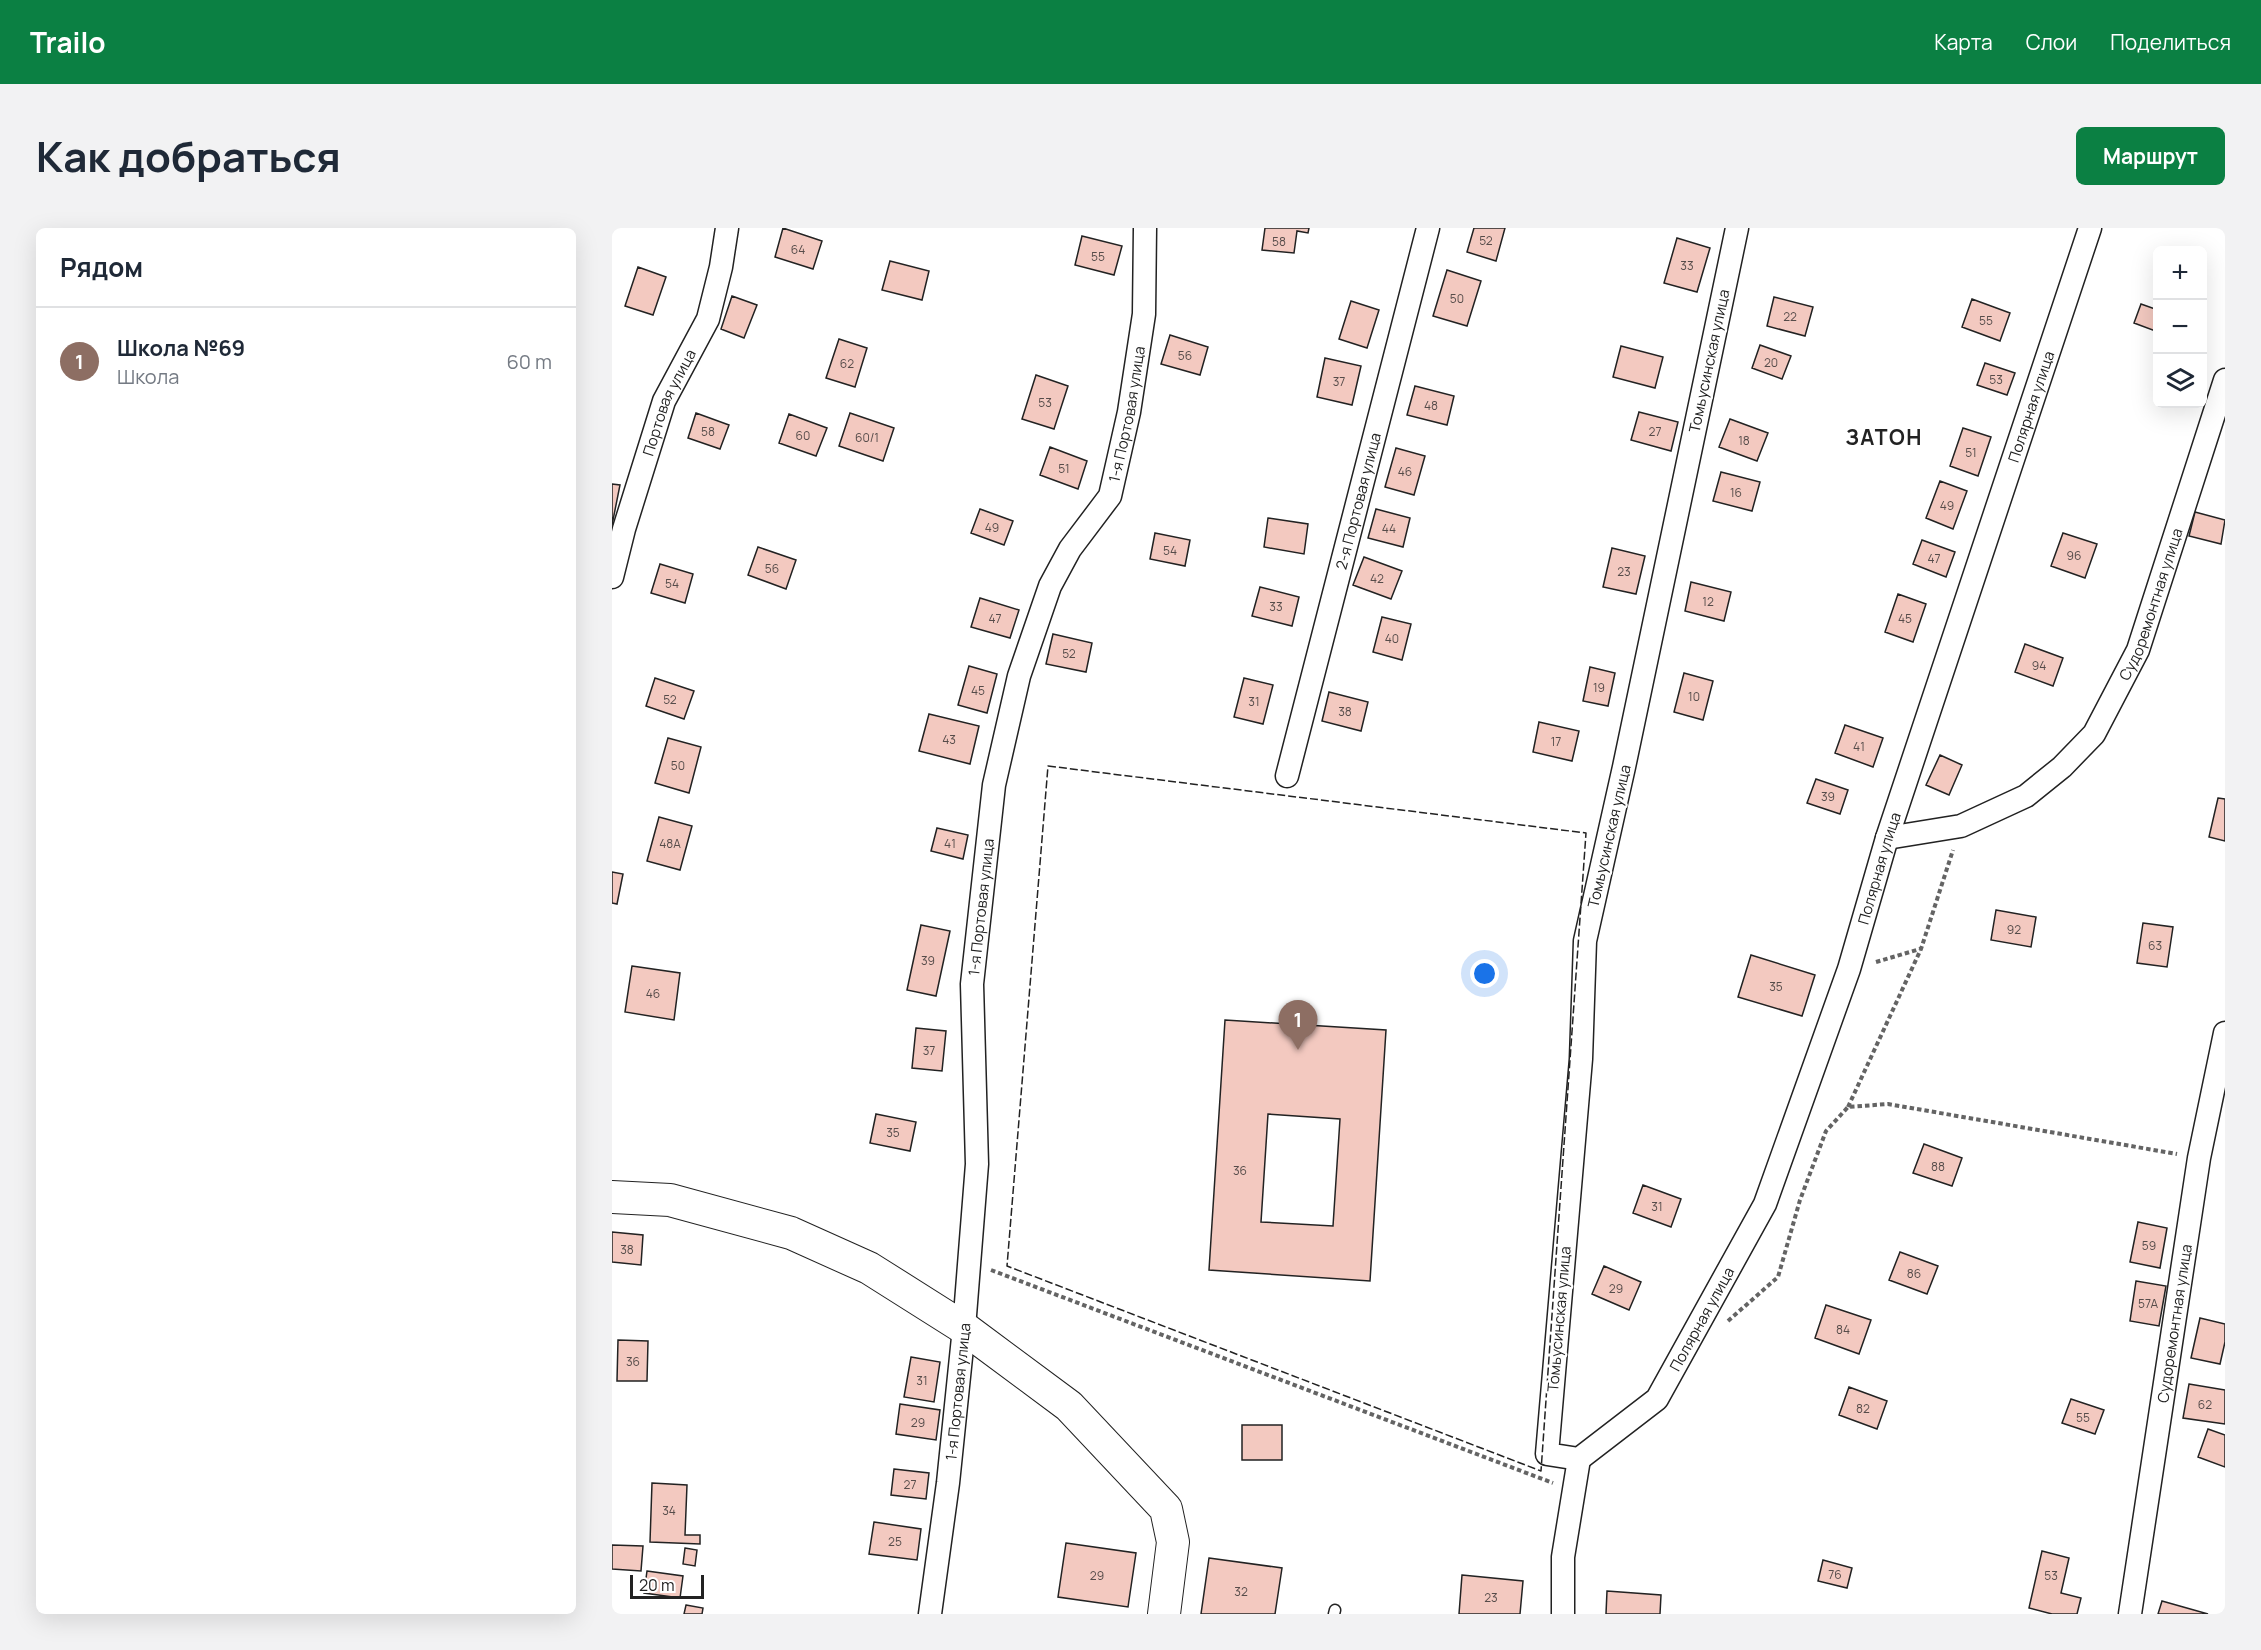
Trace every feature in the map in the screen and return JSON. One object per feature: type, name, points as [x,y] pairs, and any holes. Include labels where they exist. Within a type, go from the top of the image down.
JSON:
[{"type":"street","name":"Портовая улица","points":[[612,577],[624,529],[664,401],[708,319],[721,267],[727,228]]},
{"type":"street","name":"1-я Портовая улица","points":[[930,1614],[948,1483],[964,1328],[977,1164],[972,984],[994,785],[1019,676],[1050,586],[1070,549],[1110,496],[1129,412],[1144,314],[1145,228]]},
{"type":"street","name":"2-я Портовая улица","points":[[1287,776],[1428,228]]},
{"type":"street","name":"Томьусинская улица","points":[[1579,1459],[1547,1454],[1581,1059],[1585,941],[1624,767],[1737,228]]},
{"type":"street","name":"Полярная улица","points":[[1579,1459],[1656,1399],[1764,1204],[1849,969],[1887,838],[2090,228]]},
{"type":"street","name":"Судоремонтная улица","points":[[1887,838],[1961,826],[2026,796],[2062,767],[2094,734],[2139,650],[2225,380]]},
{"type":"street","name":"Судоремонтная улица","points":[[2130,1614],[2199,1158],[2225,1032]]},
{"type":"street","points":[[612,1197],[670,1200],[791,1233],[868,1268],[964,1328],[1069,1406],[1166,1509],[1173,1542],[1164,1614]]},
{"type":"street","points":[[1563,1614],[1563,1557],[1579,1459]]},
{"type":"path","points":[[1692,1335],[1730,1320],[1778,1277],[1800,1200],[1826,1131],[1848,1107],[1921,949],[1961,826]]},
{"type":"path","points":[[1849,969],[1921,949]]},
{"type":"path","points":[[1848,1107],[1888,1104],[2199,1158]]},
{"type":"path","points":[[969,1262],[1574,1491]]},
{"type":"building","points":[[783,228],[822,241],[813,269],[775,257]]},
{"type":"building","points":[[1265,228],[1309,228],[1308,233],[1297,231],[1294,253],[1262,250]]},
{"type":"building","points":[[1474,228],[1505,228],[1496,261],[1467,252]]},
{"type":"building","points":[[1082,236],[1122,246],[1114,275],[1075,265]]},
{"type":"building","points":[[1677,238],[1710,248],[1697,292],[1664,283]]},
{"type":"building","points":[[890,261],[929,271],[922,300],[882,290]]},
{"type":"building","points":[[638,267],[666,277],[653,315],[625,306]]},
{"type":"building","points":[[1447,270],[1481,281],[1467,326],[1433,316]]},
{"type":"building","points":[[732,296],[757,305],[744,338],[721,329]]},
{"type":"building","points":[[1774,297],[1813,307],[1805,336],[1767,326]]},
{"type":"building","points":[[1972,299],[2010,313],[2000,341],[1962,327]]},
{"type":"building","points":[[1351,301],[1379,310],[1367,348],[1339,339]]},
{"type":"building","points":[[2141,304],[2153,308],[2153,330],[2134,323]]},
{"type":"building","points":[[1170,335],[1208,347],[1200,375],[1161,364]]},
{"type":"building","points":[[839,339],[867,348],[855,387],[826,378]]},
{"type":"building","points":[[1760,345],[1791,356],[1782,379],[1752,368]]},
{"type":"building","points":[[1621,346],[1663,357],[1655,388],[1613,377]]},
{"type":"building","points":[[1325,358],[1361,366],[1352,405],[1317,397]]},
{"type":"building","points":[[1985,363],[2015,373],[2007,395],[1977,385]]},
{"type":"building","points":[[1036,375],[1068,386],[1054,429],[1022,419]]},
{"type":"building","points":[[1415,386],[1454,396],[1447,425],[1407,415]]},
{"type":"building","points":[[1639,412],[1678,422],[1671,451],[1631,440]]},
{"type":"building","points":[[696,413],[729,425],[720,449],[688,438]]},
{"type":"building","points":[[850,413],[894,428],[883,461],[839,446]]},
{"type":"building","points":[[789,414],[827,428],[816,456],[779,443]]},
{"type":"building","points":[[1730,419],[1768,433],[1757,461],[1719,447]]},
{"type":"building","points":[[1963,428],[1991,437],[1978,476],[1950,466]]},
{"type":"building","points":[[1050,447],[1087,461],[1078,489],[1040,475]]},
{"type":"building","points":[[1396,448],[1425,456],[1414,495],[1385,487]]},
{"type":"building","points":[[1721,472],[1760,482],[1752,511],[1713,501]]},
{"type":"building","points":[[1940,481],[1967,491],[1953,529],[1926,518]]},
{"type":"building","points":[[612,484],[620,485],[612,525]]},
{"type":"building","points":[[980,509],[1013,521],[1004,545],[971,533]]},
{"type":"building","points":[[1376,509],[1410,518],[1403,547],[1368,538]]},
{"type":"building","points":[[2195,512],[2225,520],[2221,544],[2189,536]]},
{"type":"building","points":[[1268,518],[1308,524],[1304,554],[1264,547]]},
{"type":"building","points":[[1155,533],[1190,540],[1185,566],[1150,559]]},
{"type":"building","points":[[2063,533],[2097,544],[2085,578],[2051,566]]},
{"type":"building","points":[[1922,540],[1955,552],[1946,577],[1913,564]]},
{"type":"building","points":[[758,547],[796,560],[786,589],[748,575]]},
{"type":"building","points":[[1612,548],[1645,556],[1636,594],[1603,587]]},
{"type":"building","points":[[1364,557],[1402,571],[1391,599],[1353,585]]},
{"type":"building","points":[[660,564],[693,574],[685,603],[651,593]]},
{"type":"building","points":[[1691,582],[1731,592],[1724,621],[1685,611]]},
{"type":"building","points":[[1260,587],[1299,597],[1292,626],[1252,616]]},
{"type":"building","points":[[1898,594],[1926,604],[1913,642],[1885,632]]},
{"type":"building","points":[[980,598],[1019,610],[1010,638],[971,627]]},
{"type":"building","points":[[1382,617],[1411,624],[1402,660],[1373,652]]},
{"type":"building","points":[[1053,634],[1092,643],[1086,672],[1046,664]]},
{"type":"building","points":[[2025,644],[2063,658],[2053,686],[2015,672]]},
{"type":"building","points":[[969,666],[997,674],[987,713],[958,705]]},
{"type":"building","points":[[1590,667],[1615,673],[1608,706],[1583,701]]},
{"type":"building","points":[[1684,673],[1713,681],[1703,720],[1674,712]]},
{"type":"building","points":[[655,678],[694,691],[684,719],[646,706]]},
{"type":"building","points":[[1244,678],[1273,685],[1263,724],[1234,717]]},
{"type":"building","points":[[1329,692],[1368,702],[1361,731],[1322,721]]},
{"type":"building","points":[[929,714],[979,726],[970,764],[919,751]]},
{"type":"building","points":[[1539,722],[1579,731],[1572,761],[1533,752]]},
{"type":"building","points":[[1845,725],[1883,738],[1873,767],[1835,753]]},
{"type":"building","points":[[668,738],[701,747],[689,793],[655,783]]},
{"type":"building","points":[[1940,755],[1962,765],[1949,795],[1926,785]]},
{"type":"building","points":[[1816,779],[1848,790],[1840,814],[1807,803]]},
{"type":"building","points":[[2218,798],[2225,799],[2225,841],[2209,837]]},
{"type":"building","points":[[659,817],[692,826],[680,870],[647,861]]},
{"type":"building","points":[[937,828],[968,835],[963,859],[931,851]]},
{"type":"building","points":[[612,872],[623,874],[617,904],[612,903]]},
{"type":"building","points":[[1996,910],[2036,917],[2031,947],[1991,940]]},
{"type":"building","points":[[2143,923],[2173,927],[2167,967],[2137,963]]},
{"type":"building","points":[[921,925],[950,931],[936,996],[907,990]]},
{"type":"building","points":[[1751,955],[1815,975],[1802,1016],[1738,997]]},
{"type":"building","points":[[632,966],[680,973],[674,1020],[625,1012]]},
{"type":"building","points":[[1225,1020],[1386,1030],[1370,1281],[1209,1270]],"holes":[[[1268,1114],[1340,1119],[1333,1226],[1261,1222]]]},
{"type":"building","points":[[916,1028],[946,1031],[942,1071],[912,1068]]},
{"type":"building","points":[[876,1114],[916,1122],[910,1151],[870,1143]]},
{"type":"building","points":[[1924,1144],[1962,1158],[1952,1186],[1913,1173]]},
{"type":"building","points":[[1643,1185],[1681,1199],[1671,1227],[1633,1213]]},
{"type":"building","points":[[2138,1222],[2167,1228],[2160,1268],[2130,1262]]},
{"type":"building","points":[[612,1232],[643,1235],[641,1265],[612,1262]]},
{"type":"building","points":[[1900,1252],[1938,1266],[1927,1294],[1889,1280]]},
{"type":"building","points":[[1604,1266],[1641,1282],[1629,1310],[1592,1294]]},
{"type":"building","points":[[2136,1281],[2166,1286],[2159,1326],[2130,1321]]},
{"type":"building","points":[[1826,1305],[1871,1320],[1859,1354],[1815,1338]]},
{"type":"building","points":[[2200,1318],[2225,1324],[2225,1342],[2220,1364],[2191,1358]]},
{"type":"building","points":[[618,1340],[648,1341],[647,1381],[617,1381]]},
{"type":"building","points":[[911,1357],[940,1362],[934,1402],[904,1397]]},
{"type":"building","points":[[2189,1384],[2225,1390],[2225,1424],[2183,1418]]},
{"type":"building","points":[[1849,1387],[1887,1401],[1877,1429],[1839,1415]]},
{"type":"building","points":[[2071,1399],[2104,1410],[2095,1434],[2062,1423]]},
{"type":"building","points":[[900,1404],[940,1410],[936,1440],[896,1434]]},
{"type":"building","points":[[1242,1425],[1282,1425],[1282,1460],[1242,1460]]},
{"type":"building","points":[[2208,1429],[2225,1435],[2225,1467],[2198,1457]]},
{"type":"building","points":[[894,1469],[929,1473],[926,1499],[891,1495]]},
{"type":"building","points":[[652,1483],[687,1485],[685,1535],[700,1535],[700,1544],[650,1542]]},
{"type":"building","points":[[874,1522],[921,1529],[917,1560],[869,1554]]},
{"type":"building","points":[[1066,1543],[1136,1553],[1128,1607],[1058,1597]]},
{"type":"building","points":[[612,1545],[643,1546],[641,1571],[612,1569]]},
{"type":"building","points":[[685,1548],[697,1550],[695,1566],[683,1564]]},
{"type":"building","points":[[2042,1551],[2069,1558],[2061,1593],[2081,1598],[2077,1614],[2052,1614],[2029,1608]]},
{"type":"building","points":[[1209,1558],[1282,1568],[1275,1614],[1201,1614]]},
{"type":"building","points":[[1823,1560],[1852,1568],[1847,1588],[1818,1581]]},
{"type":"building","points":[[647,1571],[683,1576],[680,1598],[644,1593]]},
{"type":"building","points":[[1462,1575],[1523,1581],[1520,1614],[1459,1614]]},
{"type":"building","points":[[1607,1591],[1661,1595],[1660,1614],[1606,1614]]},
{"type":"building","points":[[2162,1601],[2208,1614],[2158,1614]]},
{"type":"building","points":[[686,1605],[703,1608],[702,1614],[684,1614]]},
{"type":"fence","points":[[1048,766],[1586,833],[1541,1471],[1007,1266],[1048,766]]},
{"type":"place","name":"Школа №69","points":[[1298,1050]]},
{"type":"district","name":"ЗАТОН","points":[[1884,437]]}]
